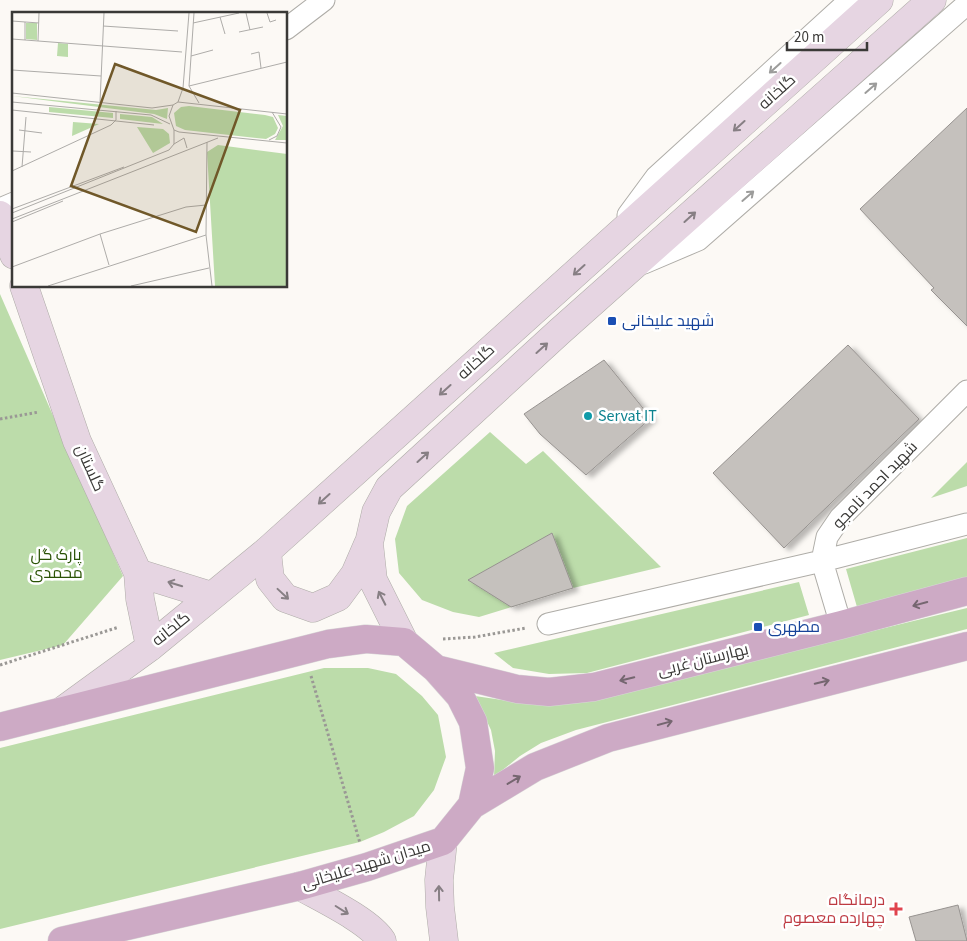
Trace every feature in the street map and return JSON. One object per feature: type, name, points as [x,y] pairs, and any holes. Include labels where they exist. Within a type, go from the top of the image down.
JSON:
[{"type":"main road","name":"گلخانه","points":[[62,712],[150,647],[267,551],[879,0]]},
{"type":"main road","points":[[267,551],[270,579],[285,598],[313,608],[338,597],[355,574],[369,542],[376,512],[389,488],[559,332],[932,0]]},
{"type":"main road","points":[[0,215],[12,249]]},
{"type":"main road","name":"گلستان","points":[[25,288],[77,441],[138,573],[144,620],[150,647]]},
{"type":"main road","points":[[369,542],[373,580],[404,642]]},
{"type":"main road","points":[[138,573],[212,596]]},
{"type":"main road","name":"بهارستان غربی","points":[[436,669],[517,689],[549,692],[594,687],[841,625],[967,591]]},
{"type":"main road","points":[[0,727],[328,644],[366,639],[404,642]]},
{"type":"main road","name":"میدان شهید علیخانی","points":[[62,941],[300,886],[367,867],[443,840],[472,806],[480,768],[473,722],[460,696],[436,669],[404,642]]},
{"type":"main road","points":[[472,806],[535,768],[608,738],[967,646]]},
{"type":"main road","points":[[443,840],[439,880],[444,941]]},
{"type":"main road","points":[[300,886],[344,910],[378,935],[382,941]]},
{"type":"street","points":[[288,27],[324,0]]},
{"type":"street","points":[[609,243],[656,177],[850,0]]},
{"type":"street","points":[[634,267],[698,240],[967,4]]},
{"type":"street","points":[[0,209],[12,204]]},
{"type":"street","name":"شهید احمد نامجو","points":[[841,625],[822,561],[827,537],[840,518],[967,391]]},
{"type":"street","points":[[548,624],[822,561],[967,524]]},
{"type":"path","points":[[0,419],[66,407]]},
{"type":"path","points":[[0,665],[144,620]]},
{"type":"path","points":[[404,642],[475,637],[548,624]]},
{"type":"path","points":[[304,650],[367,867]]},
{"type":"green space","name":"پارک گل محمدی","points":[[0,294],[123,576],[63,645],[0,660]]},
{"type":"green space","points":[[490,432],[526,464],[543,451],[661,567],[573,588],[479,617],[453,612],[422,600],[399,573],[395,539],[407,506]]},
{"type":"green space","points":[[967,462],[967,486],[931,498]]},
{"type":"green space","points":[[967,538],[967,578],[857,607],[846,569]]},
{"type":"green space","points":[[799,582],[809,615],[587,673],[549,674],[513,668],[494,653]]},
{"type":"green space","points":[[967,608],[967,629],[576,730],[541,743],[520,756],[494,777],[495,751],[491,730],[475,696],[509,701],[576,703]]},
{"type":"green space","points":[[324,668],[368,668],[396,674],[422,696],[438,715],[446,757],[434,790],[414,816],[360,842],[0,929],[0,748]]},
{"type":"building","points":[[967,108],[967,326],[931,290],[934,288],[860,209]]},
{"type":"building","points":[[848,345],[919,419],[784,548],[713,473]]},
{"type":"building","name":"Servat IT","points":[[604,360],[651,418],[586,475],[540,434],[524,414]]},
{"type":"building","points":[[552,533],[573,588],[511,607],[468,580]]},
{"type":"building","points":[[958,905],[967,941],[916,941],[909,917]]},
{"type":"place","name":"شهید علیخانی","points":[[612,321]]},
{"type":"place","name":"Servat IT","points":[[588,416]]},
{"type":"place","name":"مطهری","points":[[758,627]]},
{"type":"place","name":"درمانگاه چهارده معصوم","points":[[896,909]]}]
